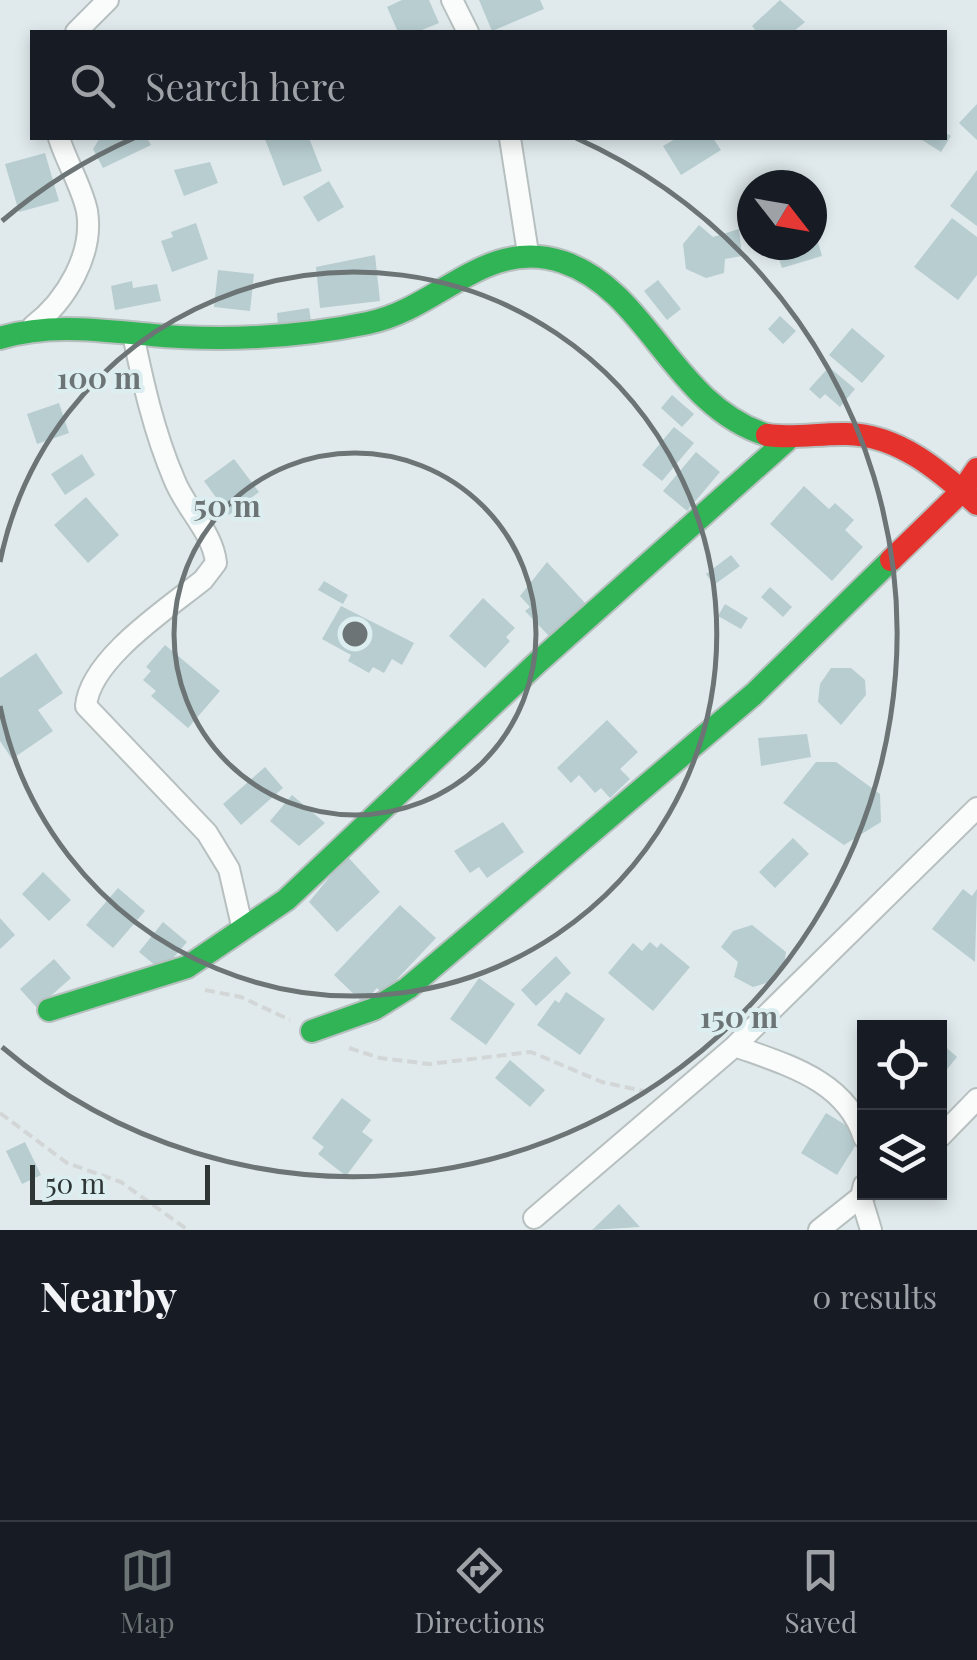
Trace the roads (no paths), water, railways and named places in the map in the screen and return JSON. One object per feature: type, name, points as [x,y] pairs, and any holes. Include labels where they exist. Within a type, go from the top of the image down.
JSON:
[{"type":"street","points":[[78,30],[108,0]]},
{"type":"street","points":[[452,0],[467,30]]},
{"type":"street","points":[[0,338],[33,326],[56,309],[86,247],[87,210],[60,140]]},
{"type":"street","points":[[510,140],[528,253]]},
{"type":"street","points":[[33,326],[244,340],[378,320],[424,302],[498,260],[528,253],[560,260],[597,279],[630,308],[693,387],[726,417],[786,441],[828,434],[868,436],[894,444],[970,497]]},
{"type":"street","points":[[132,334],[148,405],[175,482],[214,550],[216,563],[203,580],[106,663],[88,686],[86,706],[207,833],[229,870],[242,930]]},
{"type":"street","points":[[48,1010],[94,994],[156,984],[208,956],[281,904],[504,692],[786,441]]},
{"type":"street","points":[[312,1031],[374,1009],[408,988],[484,926],[754,694],[970,497],[977,469]]},
{"type":"street","points":[[534,1218],[736,1046],[977,808]]},
{"type":"street","points":[[736,1046],[787,1064],[843,1097],[857,1124]]},
{"type":"street","points":[[947,1130],[977,1098]]},
{"type":"street","points":[[819,1230],[857,1197]]},
{"type":"street","points":[[866,1200],[871,1230]]}]
